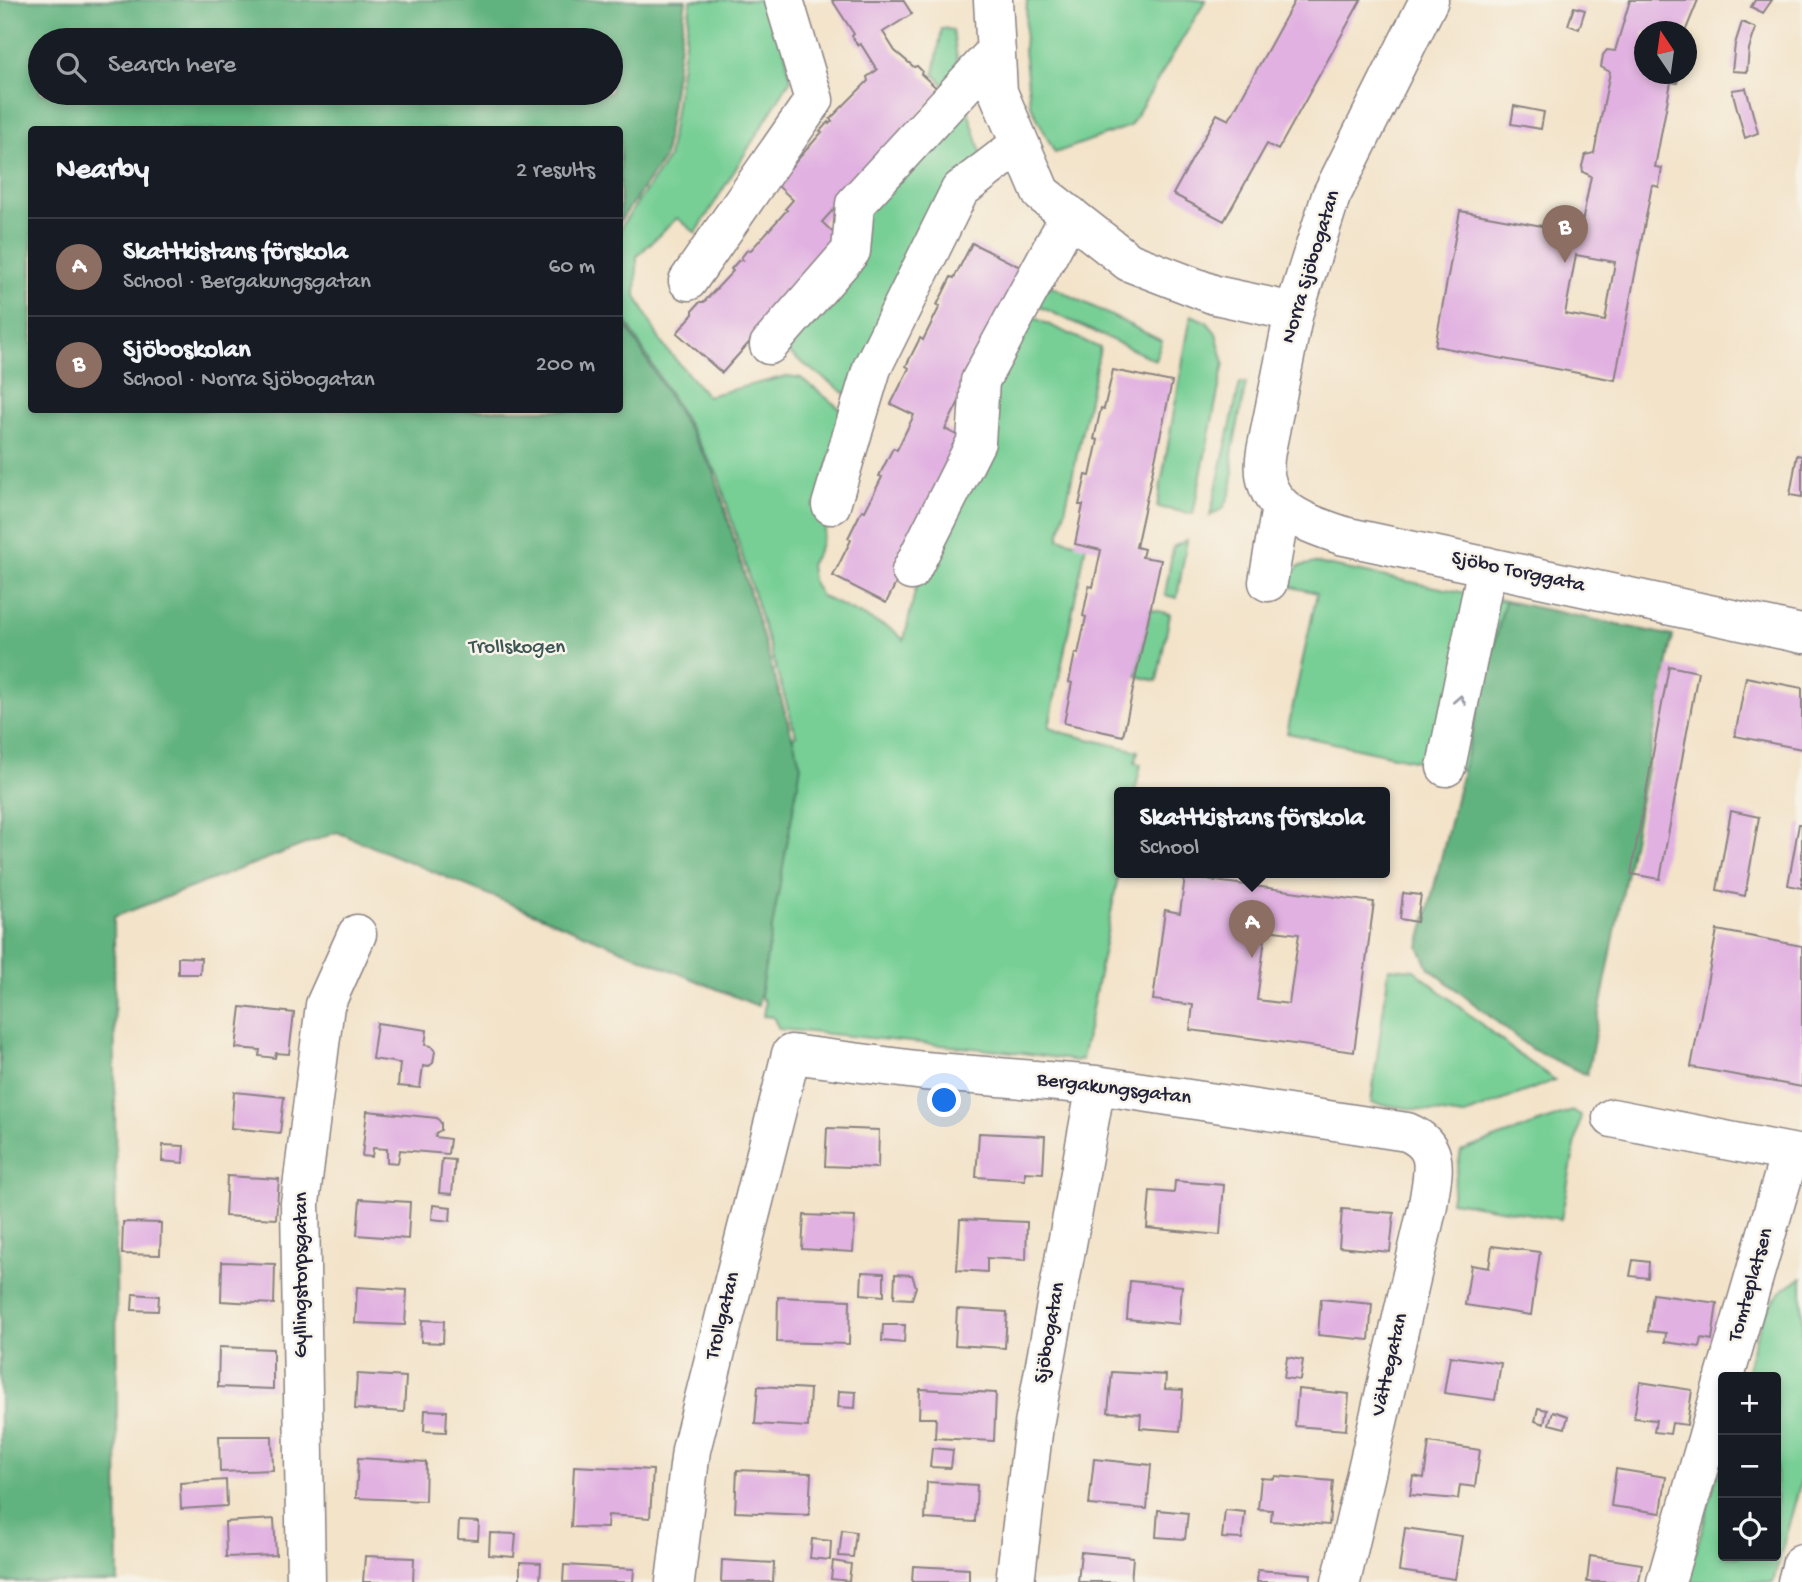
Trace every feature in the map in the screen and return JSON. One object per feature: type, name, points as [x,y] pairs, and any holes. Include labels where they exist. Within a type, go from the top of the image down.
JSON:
[{"type":"street","points":[[688,281],[814,100],[784,0]]},
{"type":"street","points":[[993,0],[998,92],[1041,193],[1129,262],[1215,295],[1294,312]]},
{"type":"street","name":"Norra Sjöbogatan","points":[[1263,468],[1294,312],[1331,196],[1429,0]]},
{"type":"street","points":[[768,345],[851,251],[855,204],[996,51]]},
{"type":"street","points":[[831,505],[872,368],[960,190],[1020,144]]},
{"type":"street","points":[[911,571],[976,442],[980,381],[1070,215]]},
{"type":"street","name":"Sjöbo Torggata","points":[[1263,468],[1266,484],[1281,507],[1306,524],[1344,536],[1802,634]]},
{"type":"street","points":[[1268,582],[1281,507]]},
{"type":"street","points":[[1446,767],[1487,566]]},
{"type":"street","name":"Gyllingstorpsgatan","points":[[306,1582],[300,1203],[325,1006],[357,934]]},
{"type":"street","name":"Bergakungsgatan","points":[[791,1054],[924,1071],[1096,1085],[1407,1132],[1421,1138],[1430,1148]]},
{"type":"street","name":"Trollgatan","points":[[675,1582],[691,1450],[791,1054]]},
{"type":"street","name":"Sjöbogatan","points":[[1015,1582],[1034,1425],[1096,1085]]},
{"type":"street","points":[[1612,1118],[1796,1154]]},
{"type":"street","name":"Vättegatan","points":[[1341,1582],[1427,1205],[1434,1162],[1430,1148]]},
{"type":"street","name":"Tomteplatsen","points":[[1727,1372],[1796,1154]]},
{"type":"street","points":[[1665,1582],[1718,1400]]},
{"type":"street","points":[[1797,1582],[1802,1563]]},
{"type":"green space","name":"Trollskogen","points":[[0,0],[686,0],[664,158],[623,217],[623,126],[28,126],[28,413],[623,413],[623,320],[714,472],[801,766],[758,1006],[337,832],[114,917],[118,1582],[0,1582]]},
{"type":"green space","points":[[691,0],[774,0],[791,79],[696,233],[677,218],[637,256],[636,296],[662,344],[707,396],[787,376],[801,378],[843,411],[820,498],[826,527],[810,565],[812,580],[821,596],[893,630],[904,640],[918,578],[1026,314],[1100,348],[1059,538],[1086,545],[1049,727],[1138,751],[1135,763],[1141,764],[1136,787],[1114,787],[1114,878],[1118,878],[1082,1060],[779,1029],[773,1017],[763,1016],[765,1003],[712,907],[748,770],[796,735],[718,475],[623,316],[623,224],[668,158]]},
{"type":"green space","points":[[1027,0],[1206,0],[1130,126],[1055,153],[1030,104],[1024,50]]},
{"type":"green space","points":[[942,28],[953,30],[959,72],[944,85],[934,74]]},
{"type":"green space","points":[[965,101],[982,156],[849,396],[780,347],[869,206]]},
{"type":"green space","points":[[1047,284],[1162,341],[1155,360],[1036,305]]},
{"type":"green space","points":[[1191,315],[1207,322],[1216,333],[1224,363],[1193,514],[1157,507]]},
{"type":"green space","points":[[1240,383],[1246,383],[1232,454],[1231,492],[1224,507],[1210,516]]},
{"type":"green space","points":[[1187,540],[1177,598],[1165,595],[1173,547]]},
{"type":"green space","points":[[1316,563],[1506,601],[1464,771],[1287,733],[1317,593],[1283,585],[1299,566]]},
{"type":"green space","points":[[1505,601],[1673,636],[1587,1075],[1531,1049],[1429,968],[1419,947]]},
{"type":"green space","points":[[1150,609],[1170,614],[1157,681],[1136,676]]},
{"type":"green space","points":[[1389,968],[1414,970],[1518,1054],[1555,1080],[1463,1116],[1371,1103]]},
{"type":"green space","points":[[1572,1111],[1581,1115],[1561,1219],[1451,1201],[1461,1151]]},
{"type":"green space","points":[[1802,1278],[1802,1477],[1781,1553],[1781,1372],[1746,1372],[1762,1320],[1778,1295]]},
{"type":"green space","points":[[1718,1472],[1718,1561],[1779,1561],[1773,1582],[1687,1582]]},
{"type":"building","points":[[832,0],[903,0],[912,14],[883,32],[895,51],[914,67],[917,66],[922,71],[921,74],[940,91],[822,222],[841,240],[722,373],[677,333],[700,302],[704,302],[733,271],[731,269],[738,261],[743,260],[741,258],[748,249],[750,251],[787,210],[785,209],[793,200],[776,184],[828,122],[829,124],[832,121],[830,119],[868,81],[867,77],[877,70],[862,46],[858,46],[852,36],[854,34]]},
{"type":"building","points":[[1295,0],[1361,0],[1278,150],[1267,144],[1224,221],[1173,194],[1217,114],[1229,120]]},
{"type":"building","points":[[1630,0],[1698,0],[1689,21],[1634,21],[1634,84],[1671,84],[1655,167],[1662,168],[1659,187],[1652,185],[1615,380],[1435,346],[1460,211],[1580,233],[1591,176],[1583,172],[1582,166],[1585,155],[1594,153],[1610,72],[1601,67],[1603,55],[1607,50],[1615,51]],"holes":[[[1576,255],[1615,262],[1605,321],[1565,314]]]},
{"type":"building","points":[[1755,0],[1772,0],[1763,13],[1751,7]]},
{"type":"building","points":[[1574,7],[1585,10],[1579,29],[1568,25]]},
{"type":"building","points":[[1742,22],[1756,28],[1749,49],[1747,72],[1732,71],[1735,44]]},
{"type":"building","points":[[1746,88],[1758,133],[1745,138],[1732,90]]},
{"type":"building","points":[[1514,106],[1544,112],[1541,129],[1511,124]]},
{"type":"building","points":[[972,243],[1026,270],[945,429],[968,441],[886,603],[833,576],[851,540],[848,538],[882,477],[879,476],[893,448],[897,450],[914,415],[891,404],[909,368],[906,366],[920,338],[923,340],[951,277],[954,278]]},
{"type":"building","points":[[1113,370],[1172,382],[1136,547],[1144,549],[1142,557],[1161,560],[1123,736],[1064,723],[1075,653],[1078,654],[1086,617],[1083,616],[1089,586],[1093,587],[1101,550],[1075,544],[1083,505],[1079,505],[1086,475],[1090,476],[1098,440],[1094,439]]},
{"type":"building","points":[[1797,455],[1802,456],[1802,497],[1790,495]]},
{"type":"building","points":[[1669,666],[1698,672],[1660,879],[1631,874]]},
{"type":"building","points":[[1746,677],[1802,688],[1802,749],[1735,736]]},
{"type":"building","points":[[1731,811],[1759,817],[1745,896],[1717,890]]},
{"type":"building","points":[[1799,824],[1802,824],[1802,888],[1788,885]]},
{"type":"building","points":[[1185,878],[1374,902],[1354,1052],[1190,1030],[1193,1005],[1153,1000],[1165,910],[1180,913]],"holes":[[[1266,930],[1299,934],[1289,1004],[1257,1000]]]},
{"type":"building","points":[[1403,893],[1421,895],[1417,922],[1400,919]]},
{"type":"building","points":[[1717,930],[1802,946],[1802,1087],[1691,1067]]},
{"type":"building","points":[[178,957],[201,958],[200,974],[178,974]]},
{"type":"building","points":[[241,1007],[294,1013],[289,1054],[276,1053],[275,1058],[259,1056],[260,1050],[236,1048]]},
{"type":"building","points":[[377,1023],[427,1030],[425,1045],[431,1046],[435,1051],[433,1063],[428,1067],[423,1066],[420,1088],[398,1086],[400,1063],[372,1059]]},
{"type":"building","points":[[234,1092],[284,1097],[280,1133],[231,1128]]},
{"type":"building","points":[[367,1111],[437,1118],[441,1123],[441,1130],[435,1137],[450,1139],[448,1154],[400,1150],[398,1163],[387,1162],[387,1149],[373,1148],[372,1157],[362,1156]]},
{"type":"building","points":[[827,1128],[879,1130],[878,1168],[825,1166]]},
{"type":"building","points":[[979,1133],[1045,1136],[1043,1173],[1025,1172],[1025,1180],[976,1177]]},
{"type":"building","points":[[163,1145],[184,1146],[183,1163],[162,1161]]},
{"type":"building","points":[[442,1159],[455,1160],[452,1194],[439,1193]]},
{"type":"building","points":[[227,1176],[279,1179],[276,1219],[225,1216]]},
{"type":"building","points":[[1175,1181],[1224,1185],[1220,1235],[1147,1228],[1150,1191],[1174,1193]]},
{"type":"building","points":[[360,1199],[410,1202],[408,1239],[357,1235]]},
{"type":"building","points":[[433,1205],[451,1207],[450,1221],[432,1219]]},
{"type":"building","points":[[1342,1209],[1394,1213],[1390,1252],[1339,1247]]},
{"type":"building","points":[[804,1215],[855,1217],[853,1252],[802,1249]]},
{"type":"building","points":[[960,1219],[1027,1222],[1026,1260],[987,1258],[987,1272],[957,1270]]},
{"type":"building","points":[[123,1222],[161,1223],[160,1255],[122,1254]]},
{"type":"building","points":[[1492,1246],[1540,1252],[1531,1315],[1465,1305],[1471,1265],[1489,1268]]},
{"type":"building","points":[[1633,1260],[1649,1262],[1648,1278],[1630,1276]]},
{"type":"building","points":[[222,1262],[275,1264],[274,1304],[221,1301]]},
{"type":"building","points":[[862,1272],[884,1273],[884,1296],[861,1294]]},
{"type":"building","points":[[895,1274],[912,1275],[916,1287],[912,1299],[894,1298]]},
{"type":"building","points":[[1130,1281],[1182,1286],[1179,1324],[1127,1319]]},
{"type":"building","points":[[357,1287],[407,1290],[405,1325],[355,1323]]},
{"type":"building","points":[[133,1294],[159,1296],[158,1311],[132,1310]]},
{"type":"building","points":[[1653,1294],[1717,1303],[1712,1340],[1702,1338],[1700,1347],[1665,1342],[1666,1333],[1648,1331]]},
{"type":"building","points":[[778,1297],[850,1300],[849,1344],[777,1342]]},
{"type":"building","points":[[1321,1299],[1372,1304],[1369,1340],[1318,1335]]},
{"type":"building","points":[[957,1309],[1007,1312],[1005,1348],[955,1345]]},
{"type":"building","points":[[422,1320],[444,1321],[443,1343],[421,1342]]},
{"type":"building","points":[[883,1325],[905,1325],[904,1343],[882,1341]]},
{"type":"building","points":[[219,1347],[273,1349],[273,1389],[218,1387]]},
{"type":"building","points":[[1450,1356],[1501,1363],[1495,1400],[1444,1393]]},
{"type":"building","points":[[1287,1357],[1303,1360],[1300,1380],[1284,1378]]},
{"type":"building","points":[[1112,1372],[1166,1375],[1165,1389],[1183,1390],[1180,1431],[1140,1428],[1141,1414],[1108,1412]]},
{"type":"building","points":[[357,1374],[406,1377],[404,1412],[355,1409]]},
{"type":"building","points":[[1640,1382],[1692,1390],[1687,1425],[1672,1423],[1670,1434],[1654,1432],[1656,1420],[1634,1418]]},
{"type":"building","points":[[758,1386],[810,1389],[808,1427],[755,1424]]},
{"type":"building","points":[[920,1389],[996,1393],[994,1441],[935,1438],[936,1418],[919,1418]]},
{"type":"building","points":[[1298,1389],[1349,1394],[1346,1430],[1295,1426]]},
{"type":"building","points":[[839,1391],[856,1392],[855,1408],[838,1407]]},
{"type":"building","points":[[1538,1408],[1547,1410],[1544,1424],[1535,1421]]},
{"type":"building","points":[[425,1410],[447,1411],[446,1432],[424,1431]]},
{"type":"building","points":[[1553,1411],[1568,1416],[1565,1428],[1549,1424]]},
{"type":"building","points":[[219,1436],[272,1436],[273,1470],[220,1472]]},
{"type":"building","points":[[1429,1442],[1480,1450],[1475,1487],[1460,1485],[1458,1499],[1410,1495],[1413,1476],[1424,1478]]},
{"type":"building","points":[[932,1448],[953,1450],[951,1468],[930,1467]]},
{"type":"building","points":[[358,1458],[426,1462],[425,1501],[356,1498]]},
{"type":"building","points":[[1094,1459],[1151,1465],[1147,1509],[1089,1505]]},
{"type":"building","points":[[574,1466],[653,1470],[650,1518],[608,1515],[607,1528],[571,1527]]},
{"type":"building","points":[[1616,1469],[1666,1477],[1661,1513],[1611,1506]]},
{"type":"building","points":[[737,1470],[811,1473],[809,1515],[735,1512]]},
{"type":"building","points":[[1275,1476],[1333,1481],[1329,1525],[1271,1521],[1272,1510],[1258,1509],[1261,1478],[1274,1479]]},
{"type":"building","points":[[226,1480],[227,1506],[181,1509],[180,1483]]},
{"type":"building","points":[[927,1482],[977,1485],[975,1522],[925,1519]]},
{"type":"building","points":[[1158,1510],[1188,1513],[1185,1539],[1156,1537]]},
{"type":"building","points":[[1225,1510],[1245,1512],[1242,1539],[1222,1538]]},
{"type":"building","points":[[274,1519],[276,1555],[226,1557],[225,1522]]},
{"type":"building","points":[[459,1521],[479,1522],[478,1540],[458,1539]]},
{"type":"building","points":[[1405,1528],[1462,1536],[1455,1579],[1399,1571]]},
{"type":"building","points":[[842,1530],[856,1532],[853,1557],[839,1556]]},
{"type":"building","points":[[490,1533],[516,1534],[514,1557],[489,1555]]},
{"type":"building","points":[[812,1539],[831,1541],[830,1560],[810,1558]]},
{"type":"building","points":[[1081,1552],[1133,1557],[1131,1582],[1078,1582]]},
{"type":"building","points":[[365,1556],[414,1558],[413,1582],[363,1582]]},
{"type":"building","points":[[1590,1556],[1642,1564],[1639,1582],[1587,1582]]},
{"type":"building","points":[[722,1560],[774,1563],[773,1582],[721,1582]]},
{"type":"building","points":[[833,1561],[851,1564],[849,1581],[831,1579]]},
{"type":"building","points":[[520,1562],[541,1563],[540,1582],[520,1582]]},
{"type":"building","points":[[564,1565],[634,1569],[633,1582],[563,1582]]},
{"type":"building","points":[[913,1566],[969,1569],[969,1582],[912,1582]]},
{"type":"building","points":[[1258,1570],[1311,1574],[1310,1582],[1257,1582]]},
{"type":"place","name":"Sjöboskolan","points":[[1565,263]]},
{"type":"place","name":"Skattkistans förskola","points":[[1252,958]]}]
